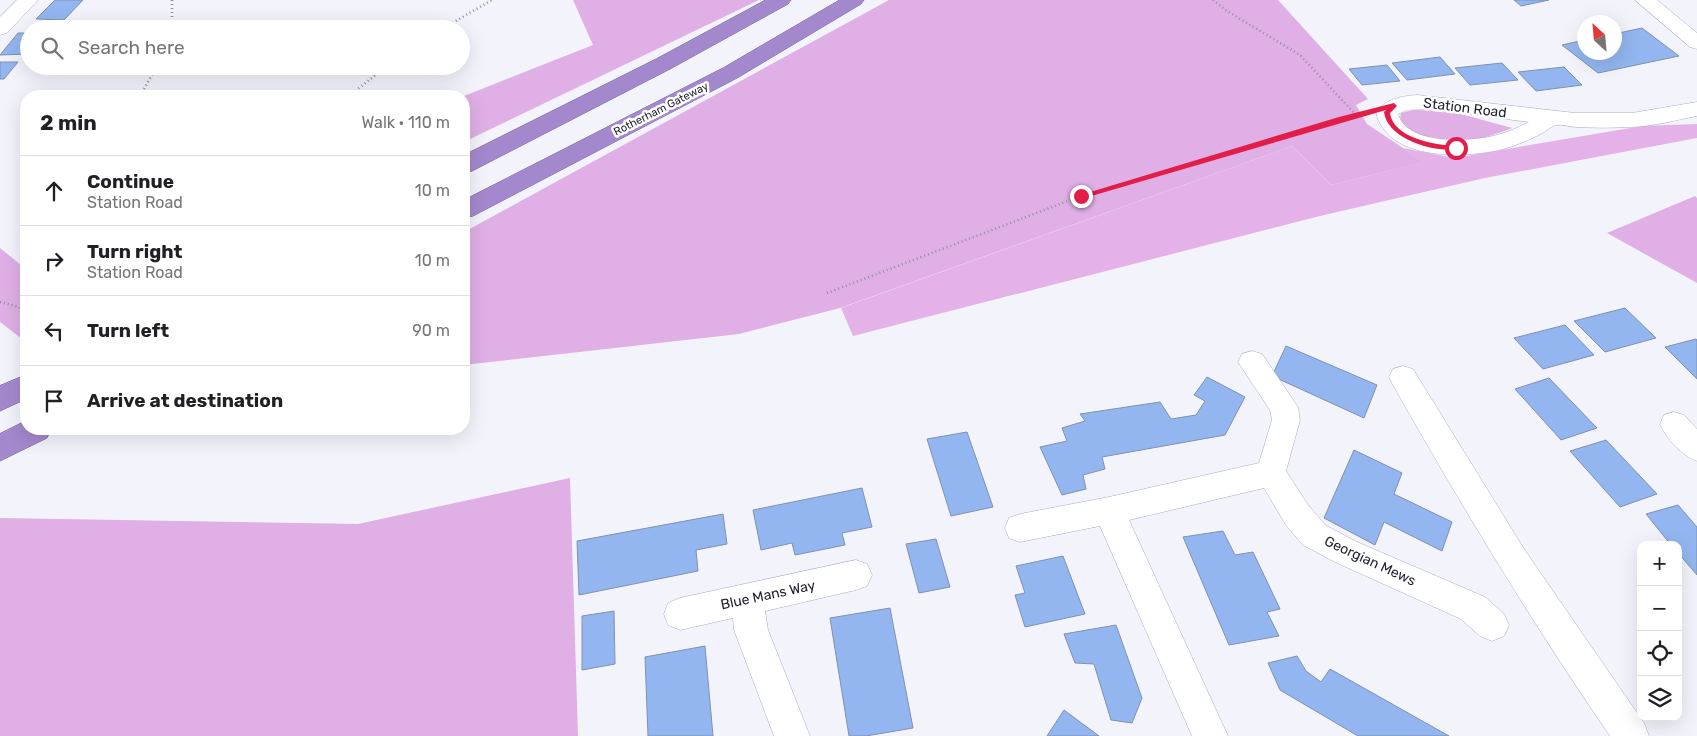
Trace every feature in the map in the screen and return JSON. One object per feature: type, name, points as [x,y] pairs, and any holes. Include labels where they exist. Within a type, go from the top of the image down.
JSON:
[{"type":"highway","points":[[470,162],[663,64],[781,0]]},
{"type":"highway","name":"Rotherham Gateway","points":[[470,207],[730,73],[854,0]]},
{"type":"highway","points":[[0,399],[20,389]]},
{"type":"highway","points":[[0,448],[25,435]]},
{"type":"street","points":[[0,29],[28,0]]},
{"type":"street","points":[[1645,0],[1697,43]]},
{"type":"street","name":"Station Road","points":[[1552,117],[1539,127],[1517,136],[1491,143],[1456,148],[1436,147],[1406,137],[1395,129],[1388,120],[1387,112],[1394,106],[1405,102],[1428,102],[1552,117],[1575,120],[1632,120],[1697,109]]},
{"type":"street","points":[[1020,528],[1110,511],[1271,473],[1286,420],[1284,408],[1252,362]]},
{"type":"street","points":[[1403,378],[1500,542],[1575,658],[1631,736]]},
{"type":"street","points":[[1674,424],[1697,448]]},
{"type":"street","name":"Georgian Mews","points":[[1271,473],[1297,515],[1314,534],[1346,552],[1473,608],[1492,625]]},
{"type":"street","points":[[1110,511],[1210,736]]},
{"type":"street","name":"Blue Mans Way","points":[[680,614],[856,575]]},
{"type":"street","points":[[748,600],[751,630],[792,736]]},
{"type":"path","points":[[172,0],[172,20]]},
{"type":"path","points":[[458,20],[492,0]]},
{"type":"path","points":[[1213,0],[1300,55],[1356,115]]},
{"type":"path","points":[[143,90],[152,75]]},
{"type":"path","points":[[357,90],[376,75]]},
{"type":"path","points":[[827,293],[1081,196],[1356,115],[1394,106]]},
{"type":"path","points":[[0,302],[20,309]]},
{"type":"shaded area","points":[[573,0],[759,0],[470,139],[470,94],[593,45]]},
{"type":"shaded area","points":[[889,0],[1278,0],[1368,99],[1356,105],[1367,124],[1424,162],[1331,185],[1292,146],[840,308],[739,334],[470,364],[470,229]]},
{"type":"shaded area","points":[[1413,110],[1450,111],[1512,128],[1468,141],[1438,141],[1424,138],[1411,131],[1400,120],[1401,113]]},
{"type":"shaded area","points":[[1697,124],[1697,138],[1485,178],[1324,215],[853,336],[841,308],[1292,146],[1331,185],[1423,162],[1403,148],[1454,158],[1642,126]]},
{"type":"shaded area","points":[[1695,196],[1697,198],[1697,283],[1607,233]]},
{"type":"shaded area","points":[[0,248],[20,264],[20,337],[0,322]]},
{"type":"shaded area","points":[[570,478],[578,736],[0,736],[0,518],[358,524]]},
{"type":"building","points":[[55,0],[83,0],[64,20],[36,19]]},
{"type":"building","points":[[1514,0],[1549,0],[1521,6]]},
{"type":"building","points":[[1642,28],[1679,56],[1598,73],[1581,60],[1622,60],[1622,32]]},
{"type":"building","points":[[18,33],[20,33],[20,54],[0,55]]},
{"type":"building","points":[[1577,42],[1577,57],[1562,45]]},
{"type":"building","points":[[1440,57],[1455,74],[1407,80],[1392,63]]},
{"type":"building","points":[[0,62],[18,62],[4,79],[0,79]]},
{"type":"building","points":[[1502,63],[1518,80],[1470,85],[1455,68]]},
{"type":"building","points":[[1387,65],[1400,81],[1362,85],[1349,69]]},
{"type":"building","points":[[1564,67],[1582,85],[1536,91],[1518,72]]},
{"type":"building","points":[[1625,308],[1656,338],[1605,352],[1574,321]]},
{"type":"building","points":[[1565,325],[1594,355],[1543,369],[1514,338]]},
{"type":"building","points":[[1697,340],[1697,379],[1665,347]]},
{"type":"building","points":[[1286,346],[1377,385],[1364,418],[1272,376]]},
{"type":"building","points":[[1207,377],[1245,397],[1225,435],[1102,457],[1105,469],[1083,475],[1086,489],[1062,495],[1040,447],[1067,441],[1062,428],[1085,421],[1080,414],[1160,402],[1171,419],[1196,415],[1205,401],[1194,395]]},
{"type":"building","points":[[1549,378],[1597,428],[1561,440],[1515,389]]},
{"type":"building","points":[[967,432],[993,507],[951,516],[927,439]]},
{"type":"building","points":[[1606,440],[1657,494],[1620,507],[1570,451]]},
{"type":"building","points":[[1354,450],[1402,473],[1394,494],[1452,522],[1442,551],[1384,522],[1375,545],[1324,518]]},
{"type":"building","points":[[862,488],[872,527],[842,533],[845,545],[795,555],[792,543],[761,550],[753,510]]},
{"type":"building","points":[[1678,505],[1697,527],[1697,575],[1682,558],[1682,541],[1668,541],[1646,514]]},
{"type":"building","points":[[723,514],[727,544],[696,550],[698,571],[579,595],[577,541]]},
{"type":"building","points":[[1223,531],[1235,555],[1253,552],[1280,609],[1267,612],[1279,636],[1229,645],[1183,537]]},
{"type":"building","points":[[936,539],[950,587],[919,593],[906,544]]},
{"type":"building","points":[[1063,556],[1085,614],[1025,627],[1015,595],[1025,593],[1016,566]]},
{"type":"building","points":[[890,608],[913,728],[866,736],[849,736],[830,618]]},
{"type":"building","points":[[614,611],[615,664],[582,670],[582,616]]},
{"type":"building","points":[[1116,625],[1142,698],[1132,723],[1111,720],[1094,664],[1075,663],[1064,634]]},
{"type":"building","points":[[705,646],[713,736],[648,736],[645,657]]},
{"type":"building","points":[[1297,656],[1306,671],[1321,682],[1330,669],[1449,736],[1358,736],[1280,690],[1268,663]]},
{"type":"building","points":[[1064,710],[1099,736],[1047,736]]},
{"type":"route","points":[[1081,196],[1341,119],[1394,106],[1387,112],[1388,120],[1395,129],[1406,137],[1436,147],[1456,148]]}]
